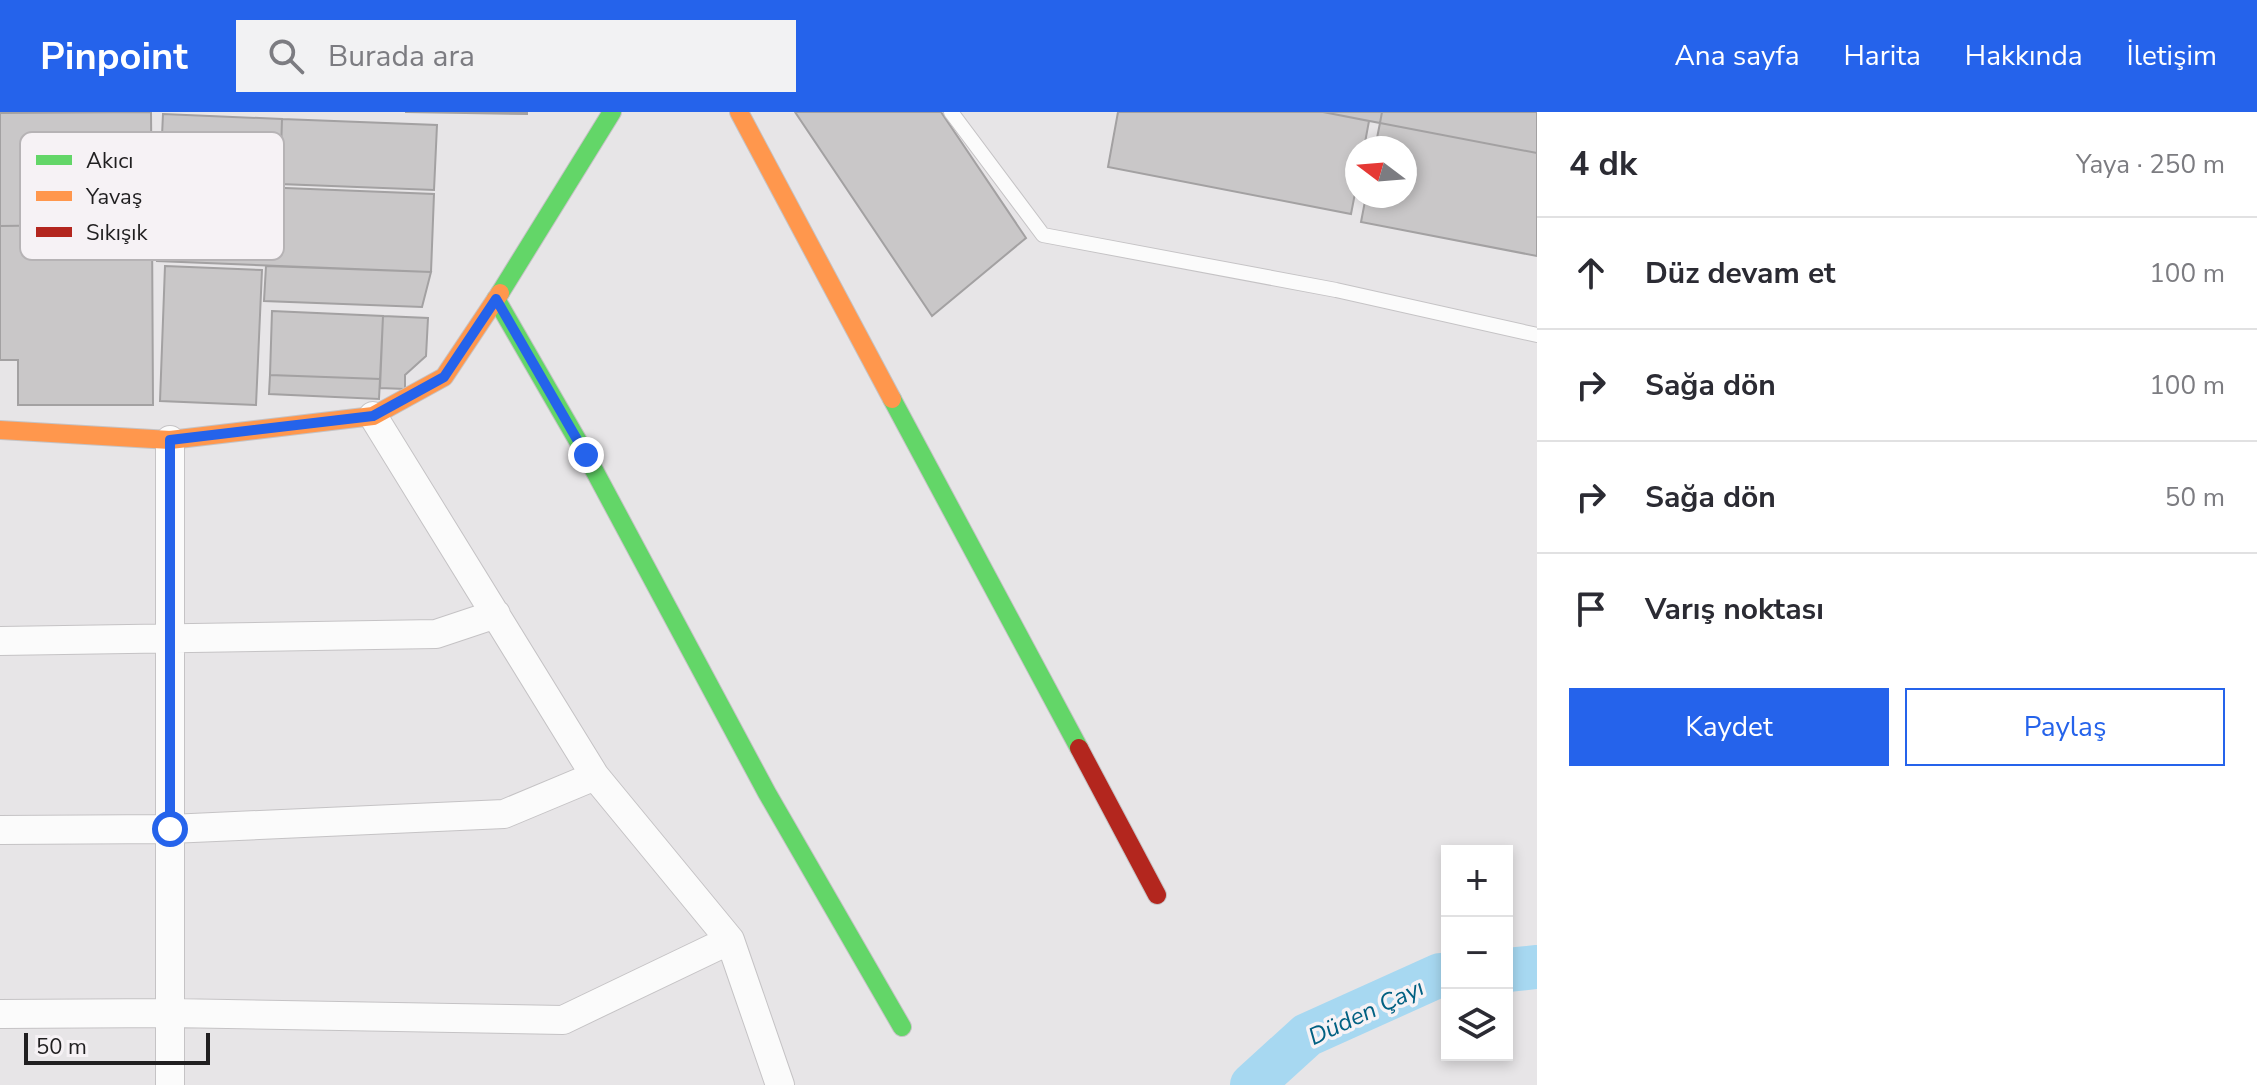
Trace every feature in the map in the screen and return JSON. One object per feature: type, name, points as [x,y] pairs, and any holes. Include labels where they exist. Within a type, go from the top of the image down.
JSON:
[{"type":"street","points":[[0,430],[170,440],[373,416],[444,377],[612,112]]},
{"type":"street","points":[[739,112],[1157,895]]},
{"type":"street","points":[[496,299],[586,455],[767,793],[902,1027]]},
{"type":"street","points":[[373,416],[595,776],[730,940],[780,1085]]},
{"type":"street","points":[[170,440],[170,1085]]},
{"type":"street","points":[[0,641],[436,634],[496,614]]},
{"type":"street","points":[[0,830],[170,829],[504,814],[595,776]]},
{"type":"street","points":[[0,1014],[170,1013],[563,1020],[730,940]]},
{"type":"lane","points":[[951,112],[1043,235],[1336,290],[1537,335]]},
{"type":"building","points":[[151,112],[151,132],[20,132],[20,226],[0,226],[0,113]]},
{"type":"building","points":[[405,112],[527,112],[527,114]]},
{"type":"building","points":[[795,112],[941,112],[1026,238],[932,316]]},
{"type":"building","points":[[1118,112],[1323,112],[1369,121],[1366,136],[1345,136],[1345,208],[1352,208],[1351,214],[1108,167]]},
{"type":"building","points":[[1323,112],[1382,112],[1380,123]]},
{"type":"building","points":[[1382,112],[1537,112],[1537,153],[1380,123]]},
{"type":"building","points":[[163,114],[282,119],[282,132],[162,132]]},
{"type":"building","points":[[282,119],[437,125],[434,190],[284,184]]},
{"type":"building","points":[[1380,123],[1537,153],[1537,256],[1361,222],[1364,208],[1417,208],[1417,136],[1377,136]]},
{"type":"building","points":[[284,188],[434,194],[431,272],[157,261],[284,260]]},
{"type":"building","points":[[0,226],[20,226],[20,260],[152,260],[153,405],[18,405],[18,360],[0,360]]},
{"type":"building","points":[[165,266],[262,270],[256,405],[160,401]]},
{"type":"building","points":[[266,266],[431,272],[422,307],[264,301]]},
{"type":"building","points":[[272,311],[383,316],[380,379],[270,375]]},
{"type":"building","points":[[383,316],[428,318],[426,356],[405,375],[405,389],[380,388]]},
{"type":"building","points":[[270,375],[380,379],[379,399],[269,394]]},
{"type":"waterway","name":"Düden Çayı","points":[[1513,969],[1537,967]]},
{"type":"waterway","name":"Düden Çayı","points":[[1252,1085],[1307,1035],[1441,975]]},
{"type":"traffic: fast","points":[[500,293],[612,112]]},
{"type":"traffic: fast","points":[[496,299],[586,455],[767,793],[902,1027]]},
{"type":"traffic: fast","points":[[892,399],[1079,748]]},
{"type":"traffic: slow","points":[[739,112],[892,399]]},
{"type":"traffic: slow","points":[[0,430],[170,440],[373,416],[444,377],[500,293]]},
{"type":"traffic: jam","points":[[1079,748],[1157,895]]},
{"type":"route","points":[[170,829],[170,440],[373,416],[444,377],[496,299],[586,455]]}]
